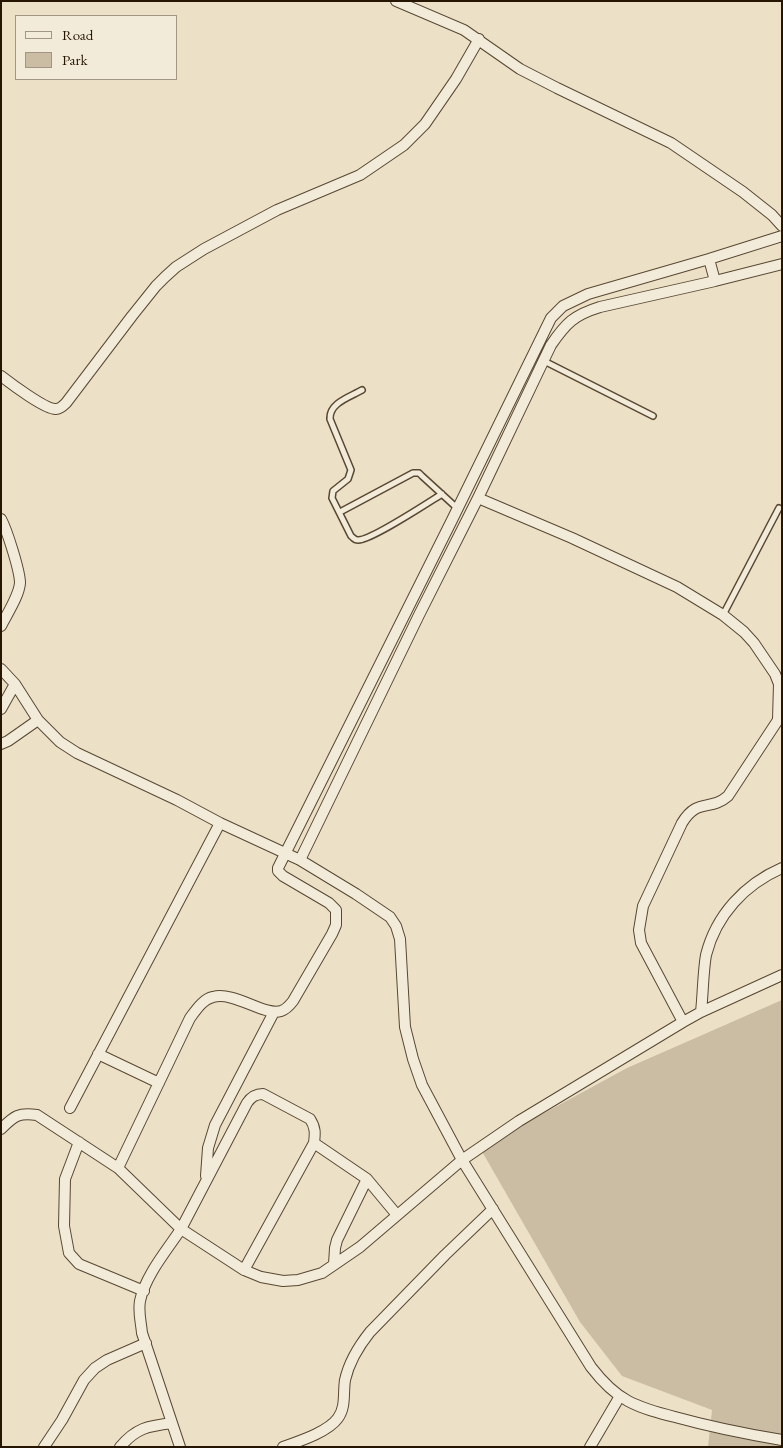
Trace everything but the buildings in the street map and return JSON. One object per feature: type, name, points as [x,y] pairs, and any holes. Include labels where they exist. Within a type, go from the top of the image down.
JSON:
[{"type":"street","points":[[396,1],[456,26],[480,39],[520,68],[671,143],[743,192],[772,214],[782,226]]},
{"type":"street","points":[[1,376],[47,406],[57,409],[61,407],[165,276],[204,249],[277,210],[360,175],[404,145],[425,124],[456,79],[480,39]]},
{"type":"street","points":[[118,1168],[190,1018],[200,1006],[212,997],[225,996],[274,1012],[285,1009],[293,1001],[332,934],[336,925],[336,910],[329,903],[280,873],[278,868],[458,509],[551,318],[562,306],[588,294],[782,236]]},
{"type":"street","points":[[709,259],[715,281]]},
{"type":"street","points":[[300,860],[551,345],[560,331],[570,321],[585,312],[600,307],[782,264]]},
{"type":"street","points":[[472,479],[484,485]]},
{"type":"street","points":[[478,498],[641,569],[677,587],[723,615],[754,643],[775,674],[779,684],[780,721],[733,791],[723,801],[717,804],[696,807],[686,816],[643,906],[639,930],[641,943],[683,1022]]},
{"type":"street","points":[[1,519],[6,529],[20,582],[14,601],[1,626]]},
{"type":"street","points":[[1,669],[15,684],[47,731],[77,753],[300,860],[390,917],[394,922],[400,939],[405,1027],[412,1059],[422,1085],[462,1160],[591,1367],[603,1382],[629,1402],[650,1410],[711,1427],[782,1440]]},
{"type":"street","points":[[1,709],[15,684]]},
{"type":"street","points":[[1,744],[38,720]]},
{"type":"street","points":[[70,1108],[220,823]]},
{"type":"street","points":[[701,1012],[706,955],[723,915],[736,898],[751,886],[782,868]]},
{"type":"street","points":[[1,1128],[20,1114],[37,1115],[118,1168],[181,1229],[244,1270],[271,1279],[283,1281],[298,1280],[322,1273],[360,1247],[462,1160],[520,1121],[683,1022],[782,975]]},
{"type":"street","points":[[206,1182],[208,1148],[215,1125],[274,1012]]},
{"type":"street","points":[[98,1054],[159,1083]]},
{"type":"street","points":[[180,1447],[142,1333],[140,1302],[150,1276],[181,1229],[247,1103],[254,1096],[263,1094],[310,1120],[315,1130],[314,1143],[244,1270]]},
{"type":"street","points":[[79,1142],[65,1179],[64,1226],[69,1253],[79,1264],[144,1291]]},
{"type":"street","points":[[314,1143],[367,1179],[397,1215]]},
{"type":"street","points":[[334,1264],[337,1240],[367,1179]]},
{"type":"street","points":[[283,1447],[330,1426],[339,1417],[343,1406],[345,1382],[349,1367],[359,1345],[445,1254],[493,1208]]},
{"type":"street","points":[[44,1447],[62,1420],[84,1380],[95,1368],[107,1360],[146,1343]]},
{"type":"street","points":[[590,1447],[620,1396]]},
{"type":"street","points":[[120,1447],[133,1433],[149,1426],[172,1424]]},
{"type":"lane","points":[[533,355],[653,416]]},
{"type":"lane","points":[[362,390],[338,403],[331,410],[330,414],[330,419],[351,470],[348,478],[335,489],[332,498],[351,536],[361,540],[385,529],[442,494]]},
{"type":"lane","points":[[340,512],[413,473],[419,473],[458,509]]},
{"type":"lane","points":[[723,615],[780,508]]},
{"type":"green space","points":[[782,1000],[782,1447],[708,1447],[712,1410],[622,1376],[580,1322],[480,1148],[627,1068]]}]
